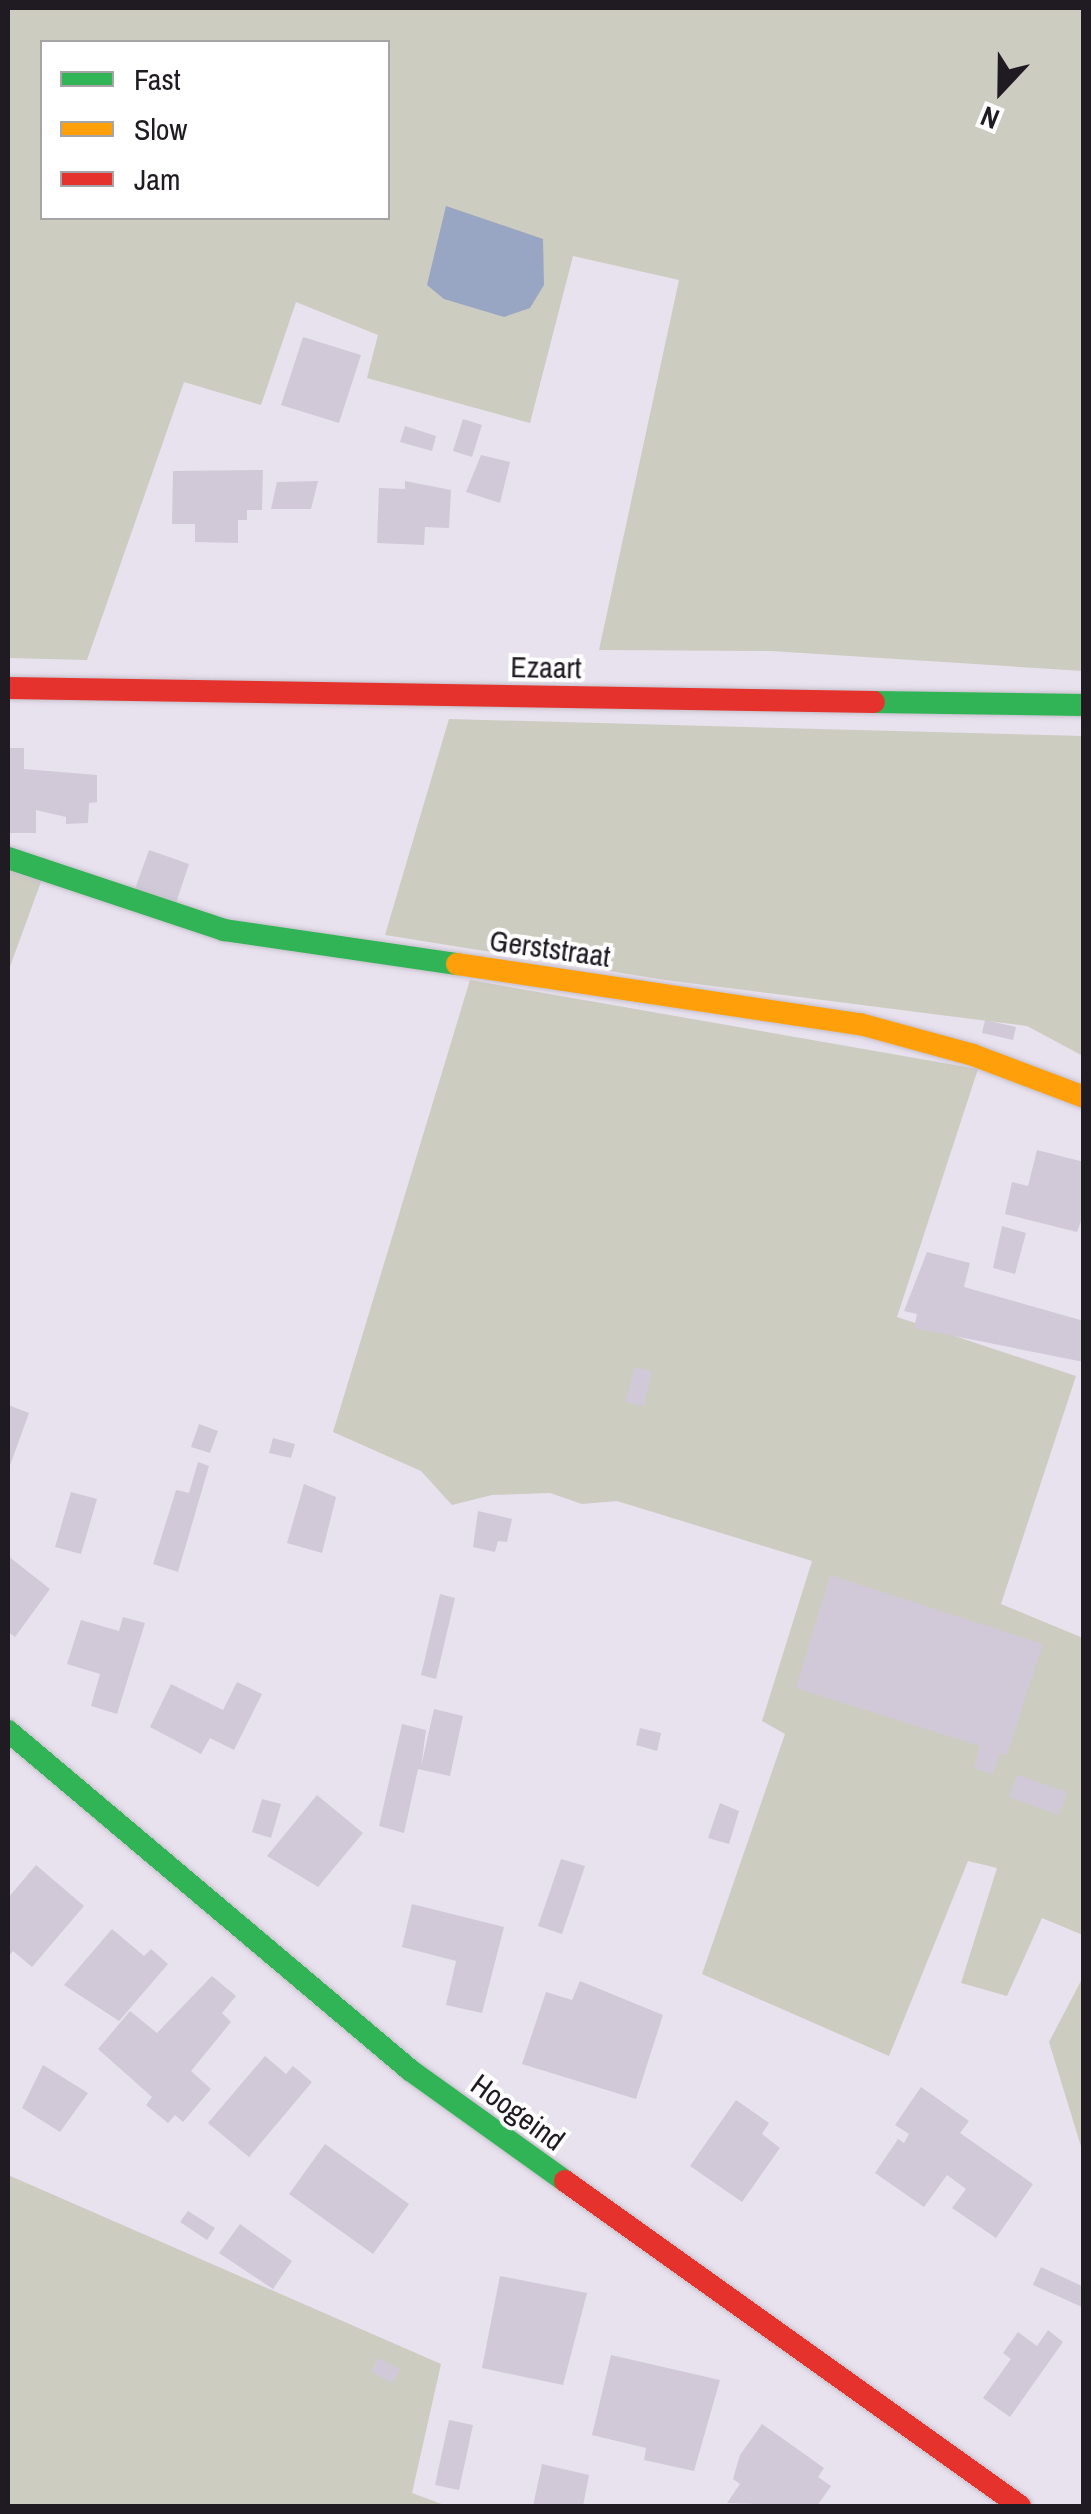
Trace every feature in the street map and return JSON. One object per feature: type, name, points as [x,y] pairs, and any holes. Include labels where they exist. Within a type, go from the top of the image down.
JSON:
[{"type":"street","name":"Ezaart","points":[[8,688],[1084,705]]},
{"type":"street","name":"Gerststraat","points":[[8,858],[224,930],[860,1024],[973,1056],[1084,1097]]},
{"type":"street","name":"Hoogeind","points":[[8,1731],[410,2070],[1020,2506]]},
{"type":"shaded area","points":[[8,8],[1083,8],[1083,671],[771,651],[599,650],[679,280],[573,256],[530,423],[367,378],[378,335],[296,302],[261,405],[184,382],[87,660],[8,658]]},
{"type":"shaded area","points":[[449,719],[1083,736],[1083,1056],[1027,1026],[665,980],[385,935]]},
{"type":"shaded area","points":[[8,867],[42,879],[8,972]]},
{"type":"shaded area","points":[[470,980],[978,1069],[897,1317],[1076,1376],[1001,1604],[1083,1638],[1083,1935],[1042,1918],[1007,1996],[961,1983],[997,1868],[968,1861],[889,2056],[702,1974],[785,1734],[762,1721],[812,1561],[617,1501],[582,1504],[550,1493],[492,1495],[452,1505],[421,1471],[333,1432]]},
{"type":"shaded area","points":[[1084,1977],[1083,2153],[1049,2042]]},
{"type":"shaded area","points":[[8,2175],[441,2364],[412,2493],[447,2506],[8,2506]]},
{"type":"water","points":[[446,206],[543,239],[544,285],[530,308],[504,317],[444,299],[427,285]]},
{"type":"building","points":[[303,337],[361,355],[339,423],[281,405]]},
{"type":"building","points":[[463,419],[482,425],[472,457],[453,451]]},
{"type":"building","points":[[405,426],[436,436],[432,451],[400,442]]},
{"type":"building","points":[[481,455],[510,462],[500,503],[466,492]]},
{"type":"building","points":[[263,470],[262,510],[247,510],[247,520],[238,520],[238,543],[195,542],[195,524],[172,524],[173,471]]},
{"type":"building","points":[[318,481],[311,509],[271,509],[277,482]]},
{"type":"building","points":[[405,481],[451,490],[449,528],[425,527],[424,545],[377,543],[379,488],[405,489]]},
{"type":"building","points":[[8,748],[24,748],[24,769],[97,775],[97,802],[89,803],[88,823],[66,824],[66,817],[36,810],[36,833],[8,833]]},
{"type":"building","points":[[149,850],[189,864],[176,903],[135,889]]},
{"type":"building","points":[[985,1020],[1016,1027],[1013,1040],[982,1033]]},
{"type":"building","points":[[1037,1150],[1084,1162],[1084,1213],[1077,1232],[1005,1214],[1012,1182],[1028,1186]]},
{"type":"building","points":[[1002,1226],[1026,1233],[1015,1274],[993,1268]]},
{"type":"building","points":[[927,1252],[970,1263],[964,1287],[1084,1321],[1084,1362],[914,1328],[917,1314],[904,1311]]},
{"type":"building","points":[[634,1367],[652,1371],[644,1406],[626,1402]]},
{"type":"building","points":[[8,1405],[29,1413],[8,1471]]},
{"type":"building","points":[[199,1424],[218,1431],[210,1453],[191,1447]]},
{"type":"building","points":[[273,1438],[295,1444],[291,1458],[269,1453]]},
{"type":"building","points":[[198,1462],[209,1466],[178,1572],[153,1564],[176,1490],[189,1493]]},
{"type":"building","points":[[304,1484],[336,1497],[322,1553],[287,1543]]},
{"type":"building","points":[[71,1492],[97,1499],[81,1554],[55,1547]]},
{"type":"building","points":[[478,1511],[512,1519],[507,1542],[498,1541],[495,1552],[473,1547]]},
{"type":"building","points":[[8,1556],[50,1589],[15,1637],[8,1632]]},
{"type":"building","points":[[830,1575],[1043,1644],[1007,1755],[1000,1753],[993,1774],[974,1768],[980,1746],[796,1688]]},
{"type":"building","points":[[440,1594],[455,1598],[436,1679],[421,1675]]},
{"type":"building","points":[[123,1617],[145,1623],[117,1714],[91,1706],[100,1674],[67,1664],[81,1620],[119,1631]]},
{"type":"building","points":[[237,1682],[262,1694],[234,1750],[210,1738],[201,1754],[150,1727],[171,1684],[223,1710]]},
{"type":"building","points":[[434,1709],[463,1716],[450,1776],[418,1769],[404,1833],[379,1826],[402,1724],[426,1730],[421,1767]]},
{"type":"building","points":[[640,1728],[661,1733],[657,1751],[636,1745]]},
{"type":"building","points":[[1017,1775],[1067,1792],[1059,1815],[1009,1797]]},
{"type":"building","points":[[317,1795],[363,1833],[318,1887],[267,1856]]},
{"type":"building","points":[[262,1799],[281,1804],[271,1838],[252,1832]]},
{"type":"building","points":[[720,1803],[739,1811],[729,1844],[708,1838]]},
{"type":"building","points":[[561,1859],[585,1866],[562,1934],[538,1926]]},
{"type":"building","points":[[36,1865],[84,1906],[32,1967],[13,1951],[8,1957],[8,1898]]},
{"type":"building","points":[[412,1904],[504,1927],[482,2013],[446,2005],[456,1961],[402,1947]]},
{"type":"building","points":[[112,1929],[144,1956],[151,1949],[168,1964],[119,2021],[64,1985]]},
{"type":"building","points":[[212,1976],[236,1996],[222,2013],[231,2022],[191,2071],[211,2089],[183,2122],[175,2115],[168,2123],[146,2105],[152,2097],[98,2049],[130,2011],[157,2033]]},
{"type":"building","points":[[580,1981],[663,2015],[636,2099],[522,2064],[546,1992],[572,2000]]},
{"type":"building","points":[[265,2056],[286,2074],[293,2066],[312,2082],[249,2157],[208,2123]]},
{"type":"building","points":[[43,2065],[88,2093],[60,2132],[22,2108]]},
{"type":"building","points":[[921,2087],[969,2121],[960,2133],[1033,2184],[996,2238],[952,2208],[966,2189],[947,2175],[924,2207],[875,2173],[898,2139],[904,2143],[909,2134],[895,2125]]},
{"type":"building","points":[[736,2100],[769,2123],[762,2134],[780,2148],[742,2202],[690,2166]]},
{"type":"building","points":[[325,2144],[409,2204],[373,2254],[289,2194]]},
{"type":"building","points":[[188,2211],[215,2228],[207,2240],[180,2222]]},
{"type":"building","points":[[240,2224],[292,2261],[273,2289],[219,2253]]},
{"type":"building","points":[[1041,2267],[1084,2287],[1082,2307],[1033,2285]]},
{"type":"building","points":[[500,2276],[587,2293],[563,2385],[482,2368]]},
{"type":"building","points":[[1048,2330],[1063,2342],[1010,2417],[983,2398],[1011,2359],[1003,2353],[1018,2332],[1037,2346]]},
{"type":"building","points":[[611,2355],[720,2380],[694,2471],[644,2460],[646,2448],[592,2435]]},
{"type":"building","points":[[378,2358],[400,2369],[393,2383],[371,2372]]},
{"type":"building","points":[[449,2420],[473,2425],[459,2490],[435,2485]]},
{"type":"building","points":[[762,2424],[824,2468],[818,2477],[831,2486],[817,2506],[727,2503],[740,2484],[733,2479],[740,2455]]},
{"type":"building","points":[[542,2464],[589,2475],[583,2506],[533,2506]]},
{"type":"traffic: fast","points":[[874,702],[1084,705]]},
{"type":"traffic: fast","points":[[8,858],[224,930],[457,964]]},
{"type":"traffic: fast","points":[[8,1731],[410,2070],[565,2181]]},
{"type":"traffic: slow","points":[[457,964],[860,1024],[973,1055],[1084,1097]]},
{"type":"traffic: jam","points":[[8,688],[874,702]]},
{"type":"traffic: jam","points":[[565,2181],[1020,2506]]}]
